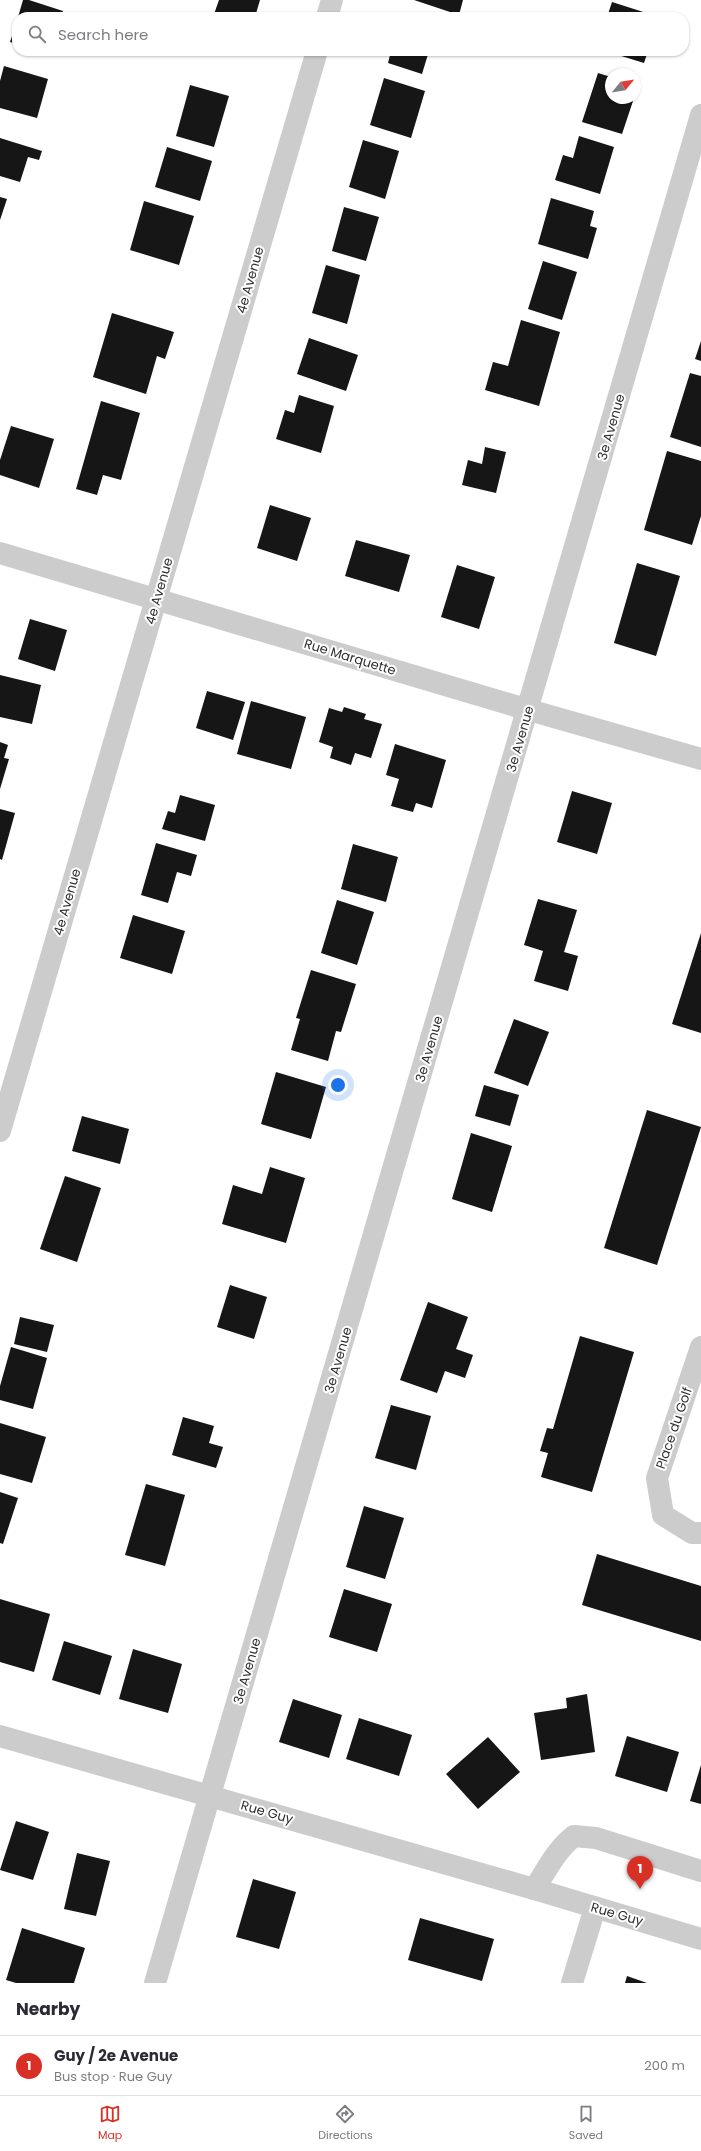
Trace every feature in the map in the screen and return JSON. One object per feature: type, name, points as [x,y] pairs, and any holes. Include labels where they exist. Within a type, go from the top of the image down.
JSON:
[{"type":"street","points":[[328,12],[332,0]]},
{"type":"street","name":"4e Avenue","points":[[0,1131],[316,56]]},
{"type":"street","name":"3e Avenue","points":[[155,1983],[529,710],[701,115]]},
{"type":"street","name":"Rue Marquette","points":[[0,553],[529,710],[701,759]]},
{"type":"street","name":"Place du Golf","points":[[701,1347],[657,1478],[663,1515],[692,1533],[701,1534]]},
{"type":"street","name":"Rue Guy","points":[[0,1736],[534,1888],[701,1939]]},
{"type":"street","points":[[534,1888],[547,1870],[556,1852],[574,1836],[596,1838],[701,1871]]},
{"type":"street","points":[[572,1983],[596,1908]]},
{"type":"building","points":[[23,0],[29,0],[63,11],[63,12],[19,12]]},
{"type":"building","points":[[219,0],[260,0],[256,12],[215,12]]},
{"type":"building","points":[[414,0],[463,0],[460,12],[450,12]]},
{"type":"building","points":[[612,2],[643,12],[609,12]]},
{"type":"building","points":[[390,56],[427,56],[422,74],[388,63]]},
{"type":"building","points":[[621,56],[646,56],[644,63]]},
{"type":"building","points":[[4,66],[48,79],[37,118],[0,108],[0,81]]},
{"type":"building","points":[[598,73],[605,75],[605,104],[632,104],[622,134],[582,122]]},
{"type":"building","points":[[384,78],[425,91],[411,138],[370,125]]},
{"type":"building","points":[[190,85],[229,96],[214,147],[176,136]]},
{"type":"building","points":[[579,136],[614,147],[600,194],[555,180],[563,155],[573,158]]},
{"type":"building","points":[[0,138],[42,151],[39,160],[28,157],[20,182],[0,176]]},
{"type":"building","points":[[363,140],[399,151],[385,199],[349,187]]},
{"type":"building","points":[[167,147],[212,161],[200,201],[155,187]]},
{"type":"building","points":[[0,197],[7,199],[0,220]]},
{"type":"building","points":[[551,198],[594,211],[590,226],[597,228],[588,259],[538,244]]},
{"type":"building","points":[[144,201],[194,216],[179,265],[130,250]]},
{"type":"building","points":[[344,207],[379,217],[366,261],[332,251]]},
{"type":"building","points":[[543,261],[577,272],[562,320],[528,309]]},
{"type":"building","points":[[326,265],[360,275],[347,324],[312,313]]},
{"type":"building","points":[[112,313],[174,332],[165,359],[157,356],[146,394],[93,377]]},
{"type":"building","points":[[521,320],[560,332],[539,406],[485,390],[493,362],[508,366]]},
{"type":"building","points":[[309,338],[358,355],[346,391],[297,374]]},
{"type":"building","points":[[701,341],[701,361],[695,359]]},
{"type":"building","points":[[690,373],[701,376],[701,447],[670,437]]},
{"type":"building","points":[[299,395],[334,406],[321,453],[276,439],[285,410],[294,413]]},
{"type":"building","points":[[101,401],[140,413],[121,480],[103,475],[97,495],[76,489]]},
{"type":"building","points":[[11,426],[54,439],[39,488],[0,475],[0,460]]},
{"type":"building","points":[[485,447],[506,452],[496,493],[462,485],[468,460],[482,464]]},
{"type":"building","points":[[667,451],[701,461],[701,516],[692,545],[644,530]]},
{"type":"building","points":[[270,505],[311,518],[297,561],[257,548]]},
{"type":"building","points":[[356,540],[410,555],[399,592],[345,576]]},
{"type":"building","points":[[637,563],[680,576],[656,656],[614,643]]},
{"type":"building","points":[[457,565],[495,577],[479,629],[441,617]]},
{"type":"building","points":[[30,619],[67,630],[55,671],[18,659]]},
{"type":"building","points":[[0,675],[41,685],[32,724],[0,717]]},
{"type":"building","points":[[207,691],[245,702],[233,740],[196,728]]},
{"type":"building","points":[[251,701],[306,717],[291,769],[237,754]]},
{"type":"building","points":[[344,707],[366,714],[364,719],[382,724],[371,758],[355,753],[351,765],[330,758],[333,747],[319,742],[329,708],[342,712]]},
{"type":"building","points":[[0,742],[8,745],[4,758],[9,759],[0,789]]},
{"type":"building","points":[[395,744],[446,760],[432,808],[416,803],[413,812],[391,806],[399,779],[386,775]]},
{"type":"building","points":[[572,791],[612,803],[597,854],[557,842]]},
{"type":"building","points":[[180,795],[215,805],[205,841],[162,829],[168,811],[175,813]]},
{"type":"building","points":[[0,809],[15,813],[2,860],[0,859]]},
{"type":"building","points":[[156,843],[197,855],[191,876],[177,872],[168,903],[141,895]]},
{"type":"building","points":[[353,844],[398,857],[386,902],[341,889]]},
{"type":"building","points":[[538,899],[577,910],[564,952],[578,956],[568,991],[534,981],[543,951],[524,945]]},
{"type":"building","points":[[337,900],[374,912],[357,965],[321,953]]},
{"type":"building","points":[[133,915],[185,931],[172,974],[120,958]]},
{"type":"building","points":[[701,933],[701,1033],[672,1024]]},
{"type":"building","points":[[311,970],[356,984],[341,1032],[336,1031],[328,1061],[291,1050],[300,1019],[296,1018]]},
{"type":"building","points":[[514,1019],[549,1032],[528,1086],[494,1073]]},
{"type":"building","points":[[276,1072],[326,1087],[311,1139],[261,1124]]},
{"type":"building","points":[[484,1085],[519,1095],[510,1126],[475,1116]]},
{"type":"building","points":[[647,1110],[701,1127],[657,1265],[604,1248]]},
{"type":"building","points":[[82,1116],[129,1129],[120,1164],[72,1151]]},
{"type":"building","points":[[471,1133],[512,1146],[492,1212],[452,1199]]},
{"type":"building","points":[[270,1167],[305,1178],[286,1243],[222,1224],[233,1185],[262,1194]]},
{"type":"building","points":[[65,1176],[101,1188],[77,1262],[40,1249]]},
{"type":"building","points":[[230,1285],[267,1297],[254,1339],[217,1327]]},
{"type":"building","points":[[428,1302],[468,1317],[456,1349],[473,1355],[465,1378],[445,1371],[437,1393],[400,1380]]},
{"type":"building","points":[[20,1317],[54,1325],[47,1352],[14,1344]]},
{"type":"building","points":[[580,1336],[634,1352],[592,1492],[541,1477],[548,1453],[540,1451],[547,1428],[553,1429]]},
{"type":"building","points":[[11,1347],[47,1358],[33,1409],[0,1400],[0,1386]]},
{"type":"building","points":[[391,1405],[431,1416],[416,1470],[375,1458]]},
{"type":"building","points":[[183,1417],[214,1426],[209,1443],[223,1447],[216,1468],[172,1455]]},
{"type":"building","points":[[0,1423],[46,1437],[32,1483],[0,1474]]},
{"type":"building","points":[[146,1484],[185,1495],[165,1566],[125,1555]]},
{"type":"building","points":[[0,1492],[18,1498],[3,1544],[0,1543]]},
{"type":"building","points":[[364,1506],[404,1518],[385,1579],[346,1567]]},
{"type":"building","points":[[597,1554],[701,1586],[701,1641],[582,1605]]},
{"type":"building","points":[[344,1589],[392,1604],[377,1652],[329,1637]]},
{"type":"building","points":[[0,1599],[50,1614],[34,1672],[0,1662]]},
{"type":"building","points":[[64,1641],[112,1656],[100,1695],[52,1680]]},
{"type":"building","points":[[133,1649],[182,1664],[168,1713],[119,1699]]},
{"type":"building","points":[[587,1694],[595,1752],[541,1760],[534,1713],[567,1708],[566,1698]]},
{"type":"building","points":[[293,1699],[342,1715],[329,1758],[279,1742]]},
{"type":"building","points":[[359,1718],[412,1735],[399,1776],[346,1759]]},
{"type":"building","points":[[627,1736],[679,1752],[667,1792],[615,1776]]},
{"type":"building","points":[[488,1737],[520,1772],[478,1809],[446,1774]]},
{"type":"building","points":[[701,1765],[701,1804],[690,1801]]},
{"type":"building","points":[[16,1821],[49,1832],[33,1880],[0,1870]]},
{"type":"building","points":[[77,1853],[110,1861],[96,1916],[64,1909]]},
{"type":"building","points":[[253,1879],[296,1892],[279,1949],[236,1937]]},
{"type":"building","points":[[420,1918],[494,1939],[482,1981],[408,1960]]},
{"type":"building","points":[[22,1928],[85,1948],[74,1983],[16,1983],[6,1980]]},
{"type":"building","points":[[627,1976],[647,1983],[625,1983]]},
{"type":"place","name":"Guy / 2e Avenue","points":[[640,1889]]}]
